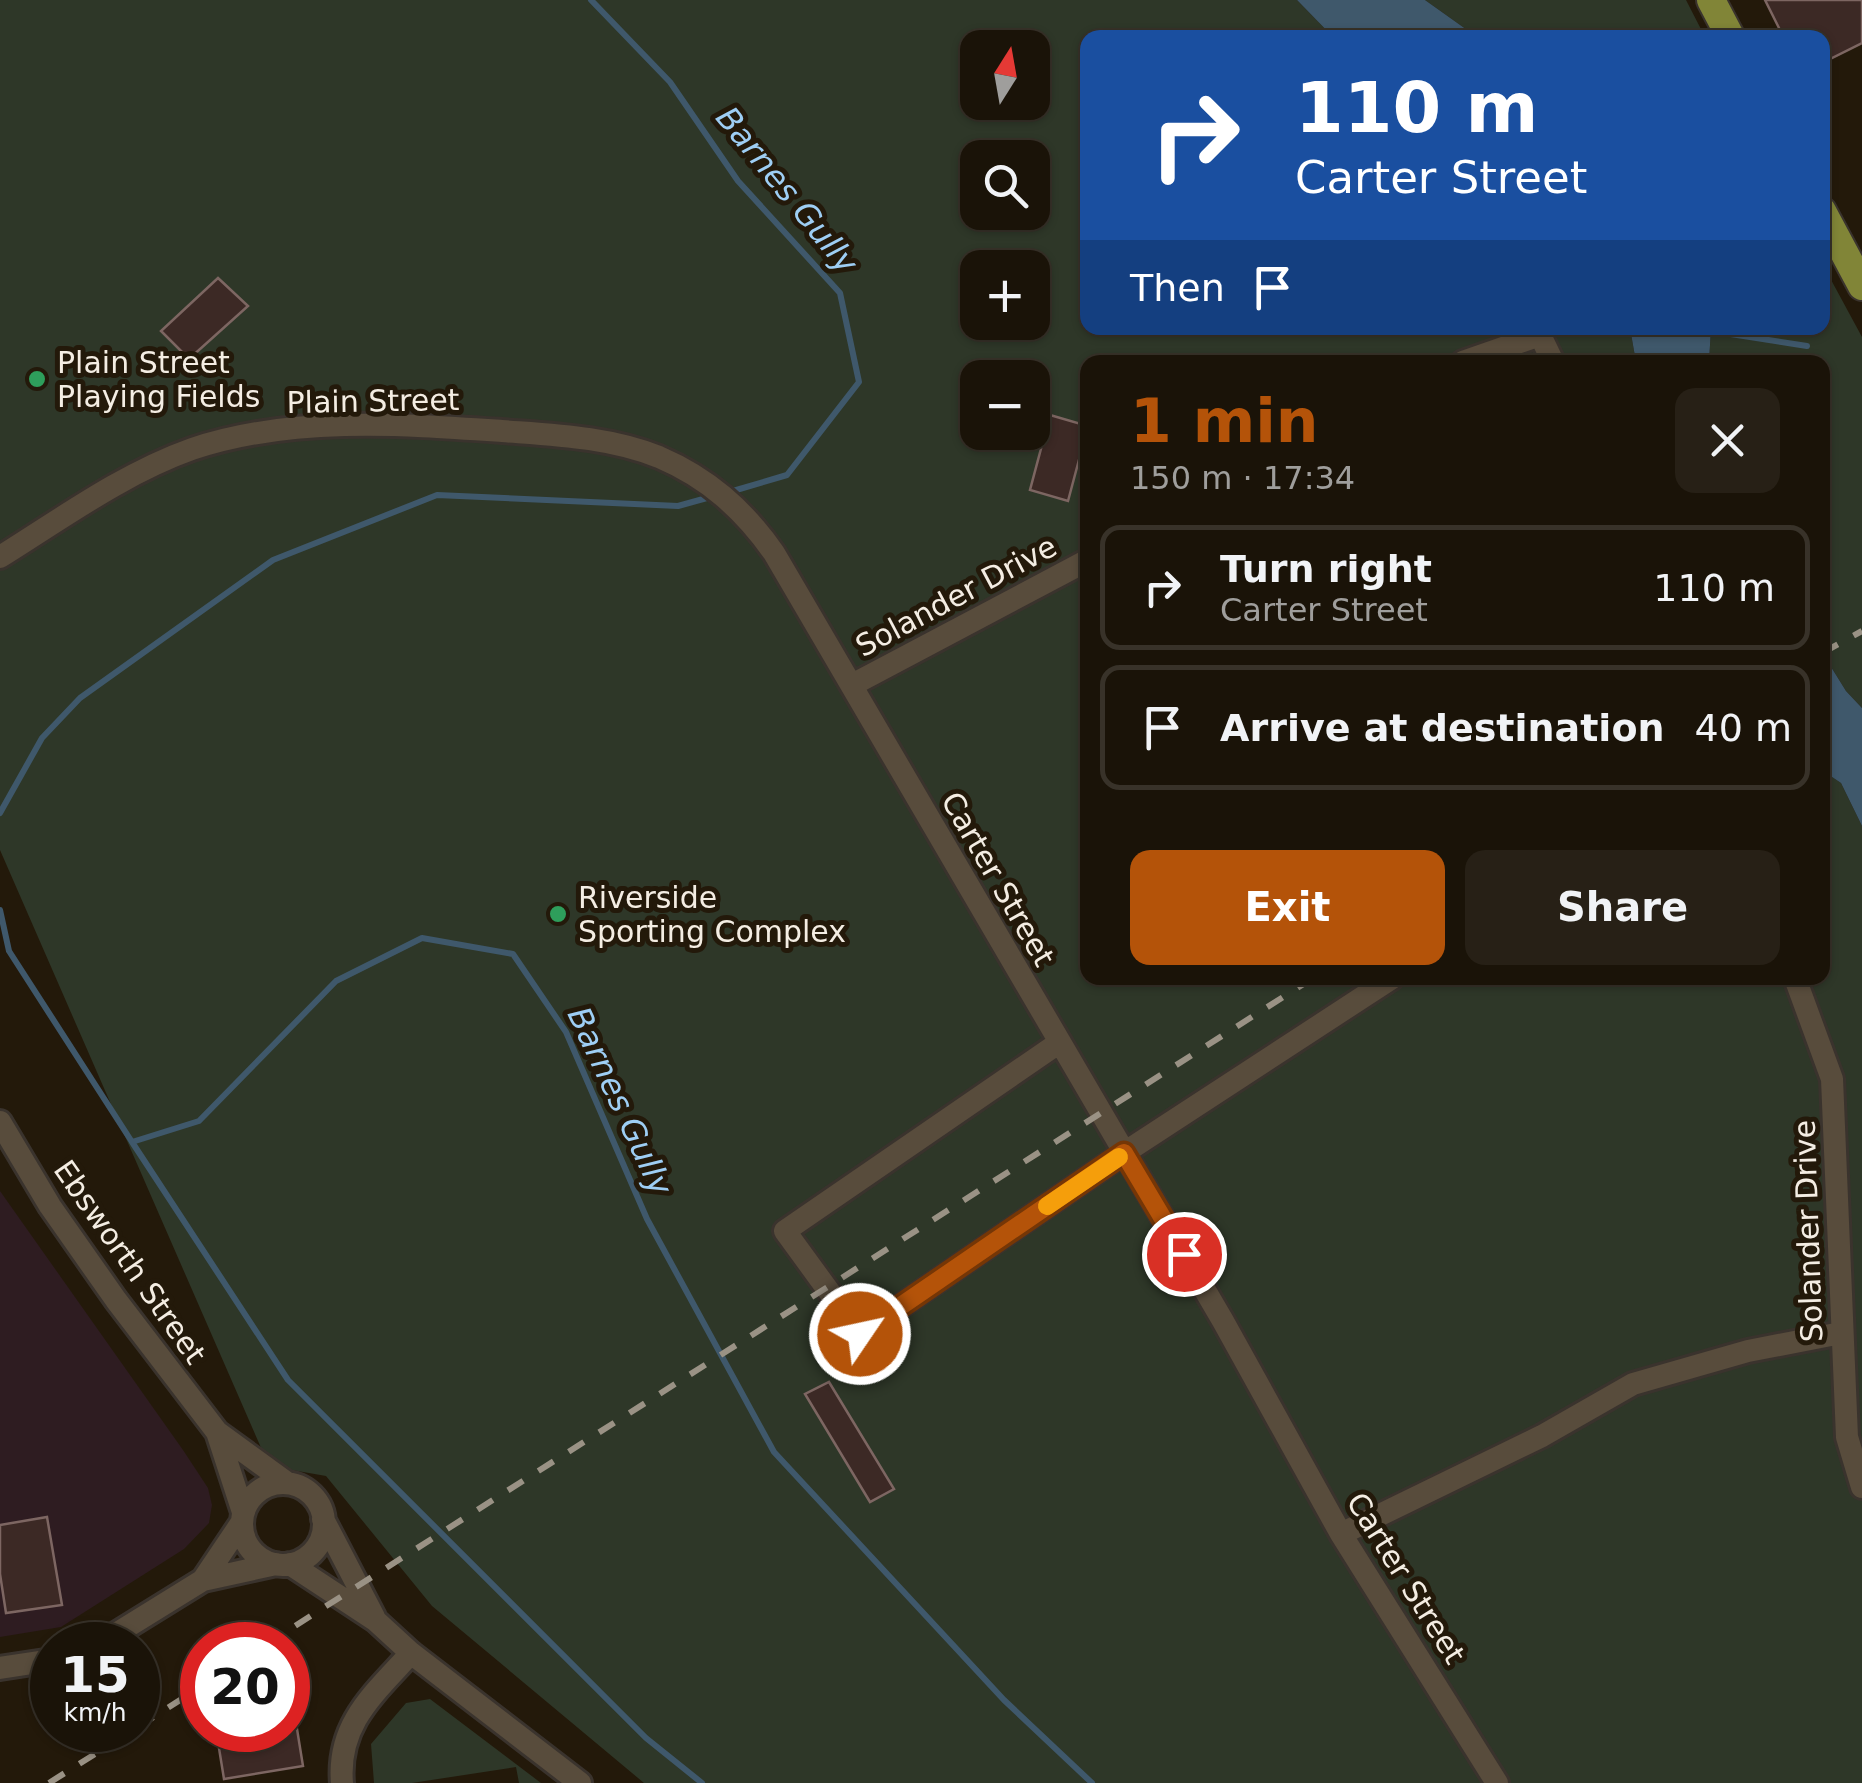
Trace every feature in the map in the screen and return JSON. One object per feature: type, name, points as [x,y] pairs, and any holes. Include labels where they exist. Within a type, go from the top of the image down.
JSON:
[{"type":"main road","points":[[1711,0],[1727,30]]},
{"type":"main road","points":[[1830,227],[1862,285]]},
{"type":"street","points":[[1483,355],[1540,335]]},
{"type":"street","name":"Plain Street","points":[[0,557],[134,476],[192,450],[252,434],[316,426],[477,430]]},
{"type":"street","name":"Carter Street","points":[[477,430],[586,438],[656,456],[714,487],[754,526],[852,685],[1223,1321],[1341,1534],[1496,1783]]},
{"type":"street","name":"Solander Drive","points":[[852,685],[1080,564]]},
{"type":"street","points":[[1060,1042],[784,1231],[860,1334],[1124,1153],[1381,985]]},
{"type":"street","name":"Solander Drive","points":[[1797,985],[1832,1079],[1847,1436],[1862,1487]]},
{"type":"street","name":"Ebsworth Street","points":[[0,1122],[50,1206],[217,1432],[287,1483]]},
{"type":"street","points":[[1341,1534],[1542,1436],[1632,1384],[1748,1351],[1841,1334]]},
{"type":"street","name":"Ebsworth Street","points":[[217,1432],[242,1517]]},
{"type":"street","points":[[203,1580],[255,1493],[287,1483],[312,1495],[375,1620]]},
{"type":"street","points":[[242,1517],[243,1534],[254,1554],[283,1564],[375,1620],[411,1653],[580,1783]]},
{"type":"street","points":[[135,1622],[203,1580],[283,1564],[312,1552],[319,1543],[323,1519]]},
{"type":"street","points":[[342,1783],[344,1738],[411,1653]]},
{"type":"street","points":[[0,1668],[30,1663]]},
{"type":"shaded area","points":[[0,1191],[183,1450],[208,1488],[212,1505],[209,1523],[184,1549],[69,1622],[30,1622],[30,1632],[0,1637]]},
{"type":"green space","name":"Riverside Sporting Complex","points":[[0,0],[1297,0],[1326,30],[1080,30],[1080,335],[1631,335],[1635,355],[1080,355],[1080,985],[1830,985],[1830,776],[1841,783],[1862,826],[1862,1783],[644,1783],[432,1606],[326,1476],[269,1466],[0,850]]},
{"type":"green space","points":[[1425,0],[1686,0],[1701,30],[1467,30]]},
{"type":"green space","points":[[1830,278],[1862,337],[1862,708],[1830,665],[1830,355],[1709,355],[1711,335],[1830,335]]},
{"type":"green space","points":[[430,1699],[541,1783],[519,1783],[516,1767],[412,1783],[374,1783],[371,1744],[406,1703]]},
{"type":"water","points":[[1297,0],[1425,0],[1467,30],[1326,30]]},
{"type":"water","points":[[1631,335],[1711,335],[1709,355],[1635,355]]},
{"type":"water","points":[[1830,665],[1862,708],[1862,826],[1841,783],[1830,776]]},
{"type":"building","points":[[1765,0],[1862,0],[1862,43],[1830,59],[1830,30],[1780,30]]},
{"type":"building","points":[[218,278],[248,306],[189,359],[161,331]]},
{"type":"building","points":[[1050,415],[1080,424],[1080,456],[1068,501],[1030,490],[1041,450],[1050,450]]},
{"type":"building","points":[[829,1382],[894,1489],[870,1502],[805,1394]]},
{"type":"building","points":[[47,1517],[62,1605],[6,1613],[0,1574],[0,1525]]},
{"type":"building","points":[[220,1752],[301,1752],[303,1766],[224,1779]]},
{"type":"waterway","name":"Barnes Gully","points":[[591,0],[670,82],[738,181],[840,293],[859,382],[787,475],[726,493]]},
{"type":"waterway","points":[[1737,335],[1807,346]]},
{"type":"waterway","name":"Barnes Gully","points":[[0,813],[42,738],[80,698],[273,560],[437,495],[678,506],[714,496]]},
{"type":"waterway","name":"Barnes Gully","points":[[0,910],[9,951],[132,1142],[199,1121],[336,981],[422,938],[513,954],[566,1032],[647,1219],[774,1452],[1004,1700],[1092,1783]]},
{"type":"waterway","points":[[132,1142],[288,1380],[646,1738],[702,1783]]},
{"type":"railway","points":[[1830,649],[1862,631]]},
{"type":"railway","points":[[301,1622],[1302,985]]},
{"type":"railway","points":[[160,1713],[180,1700]]},
{"type":"railway","points":[[49,1783],[98,1752]]},
{"type":"slow traffic","points":[[1047,1206],[1119,1157]]},
{"type":"place","name":"Plain Street Playing Fields","points":[[37,379]]},
{"type":"place","name":"Riverside Sporting Complex","points":[[558,914]]},
{"type":"route","points":[[860,1334],[1124,1153],[1184,1254]]}]
